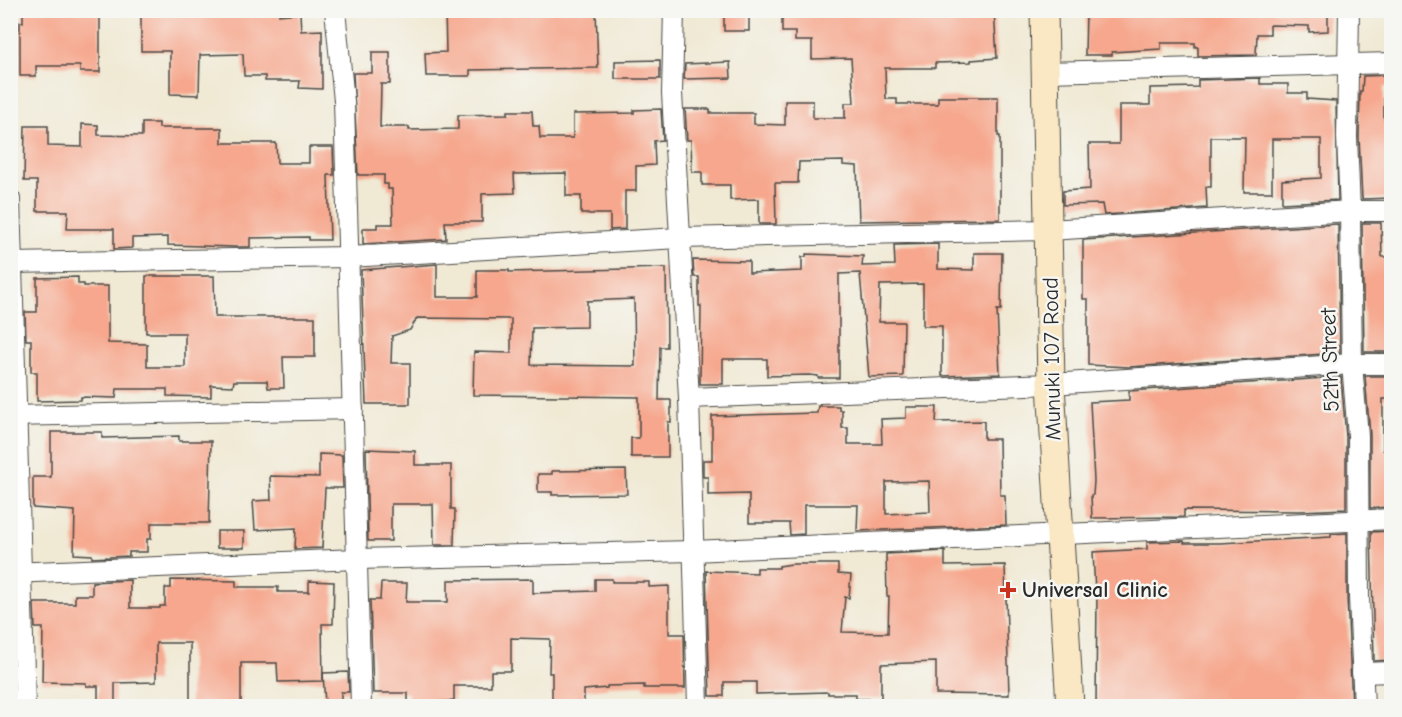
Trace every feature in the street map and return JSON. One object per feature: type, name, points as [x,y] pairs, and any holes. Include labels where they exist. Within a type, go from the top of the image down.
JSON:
[{"type":"street","points":[[335,10],[344,101],[361,706]]},
{"type":"street","points":[[674,10],[672,93],[689,398],[698,706]]},
{"type":"street","name":"Munuki 107 Road","points":[[1044,10],[1051,384],[1070,706]]},
{"type":"street","name":"52th Street","points":[[1349,10],[1347,137],[1352,364],[1358,436],[1364,706]]},
{"type":"street","points":[[1045,72],[1392,63]]},
{"type":"street","points":[[10,199],[16,573],[25,706]]},
{"type":"street","points":[[11,262],[348,257],[679,238],[1049,230],[1350,211],[1392,211]]},
{"type":"street","points":[[689,398],[1051,384],[1352,364],[1392,364]]},
{"type":"street","points":[[14,416],[353,409]]},
{"type":"street","points":[[16,573],[357,559],[693,551],[1392,519]]},
{"type":"street","points":[[1362,673],[1392,672]]},
{"type":"building","points":[[23,10],[100,10],[100,72],[80,72],[80,66],[36,66],[36,76],[20,76],[20,22],[23,22]]},
{"type":"building","points":[[160,10],[279,12],[279,15],[300,13],[301,31],[322,30],[322,89],[299,88],[300,81],[265,81],[265,76],[244,76],[243,54],[200,55],[199,95],[170,94],[170,51],[141,51],[141,15],[160,15]]},
{"type":"building","points":[[445,10],[596,10],[598,68],[470,70],[470,76],[426,76],[425,53],[446,52]]},
{"type":"building","points":[[782,10],[905,11],[905,15],[940,14],[940,10],[962,10],[962,12],[994,10],[997,58],[971,60],[971,62],[935,63],[935,68],[885,68],[886,99],[897,99],[897,104],[938,104],[938,97],[998,97],[1000,219],[859,221],[857,166],[843,165],[843,161],[799,162],[798,183],[775,183],[776,224],[759,224],[759,199],[730,200],[730,185],[702,185],[702,172],[692,172],[691,140],[687,140],[685,109],[710,109],[710,113],[754,113],[754,124],[785,125],[785,101],[813,101],[813,118],[845,118],[845,103],[854,103],[851,58],[812,59],[812,41],[795,41],[795,32],[782,32]]},
{"type":"building","points":[[1086,10],[1225,10],[1225,12],[1328,10],[1328,31],[1309,32],[1309,26],[1270,25],[1270,34],[1257,34],[1256,55],[1198,56],[1198,47],[1195,47],[1195,43],[1161,43],[1161,49],[1112,52],[1112,55],[1085,55]]},
{"type":"building","points":[[724,15],[749,15],[749,31],[724,31]]},
{"type":"building","points":[[372,52],[390,52],[390,84],[381,84],[380,127],[409,127],[409,130],[458,129],[458,115],[532,111],[533,126],[539,126],[540,138],[573,138],[573,114],[634,113],[634,110],[661,109],[663,140],[654,141],[655,165],[636,166],[636,191],[625,191],[625,229],[610,230],[610,214],[581,214],[581,196],[566,196],[566,173],[514,174],[515,193],[482,194],[482,222],[445,222],[446,239],[363,244],[363,228],[377,228],[377,224],[393,224],[392,189],[388,189],[388,184],[384,184],[384,175],[358,175],[353,73],[372,73]]},
{"type":"building","points":[[660,60],[660,79],[615,79],[615,61]]},
{"type":"building","points":[[730,62],[731,78],[684,79],[685,64]]},
{"type":"building","points":[[1392,75],[1392,87],[1384,87],[1384,119],[1392,119],[1392,198],[1362,199],[1359,137],[1360,91],[1362,91],[1363,76]]},
{"type":"building","points":[[1260,78],[1260,84],[1288,84],[1288,93],[1307,93],[1307,99],[1336,101],[1338,200],[1282,203],[1282,180],[1321,178],[1321,139],[1272,139],[1272,192],[1244,192],[1245,137],[1211,137],[1211,187],[1206,187],[1207,208],[1104,215],[1102,204],[1063,205],[1063,191],[1090,189],[1089,144],[1119,144],[1119,105],[1150,105],[1150,88],[1198,87],[1198,80]]},
{"type":"building","points":[[142,123],[159,123],[159,128],[222,128],[222,143],[276,143],[277,163],[309,163],[309,147],[333,147],[334,175],[328,175],[330,240],[309,240],[309,237],[250,238],[250,247],[235,247],[168,245],[168,237],[132,238],[132,248],[114,249],[114,229],[67,229],[68,211],[37,211],[37,181],[24,181],[25,126],[48,126],[48,146],[82,147],[82,124],[98,125],[98,135],[142,136]]},
{"type":"building","points":[[1362,223],[1381,223],[1382,257],[1390,257],[1392,352],[1364,352]]},
{"type":"building","points":[[1338,224],[1340,353],[1129,367],[1088,365],[1088,299],[1083,299],[1083,240]]},
{"type":"building","points":[[938,244],[938,269],[974,270],[974,253],[1002,253],[1001,310],[997,310],[1000,374],[942,376],[942,326],[923,326],[923,284],[880,285],[879,322],[904,322],[903,376],[869,377],[860,273],[839,274],[839,378],[818,378],[818,376],[809,375],[767,376],[767,359],[723,359],[723,384],[700,384],[701,306],[699,306],[699,277],[694,277],[693,260],[749,261],[749,273],[802,271],[802,257],[806,257],[806,254],[863,256],[862,266],[895,265],[894,245]]},
{"type":"building","points":[[437,264],[437,297],[477,297],[477,270],[509,270],[509,272],[666,268],[667,347],[660,347],[659,400],[671,400],[671,422],[668,422],[668,457],[631,457],[631,438],[639,438],[639,397],[473,395],[474,352],[511,353],[511,319],[417,318],[410,330],[392,336],[391,363],[410,363],[410,404],[366,404],[361,270]],"holes":[[[634,299],[635,366],[531,365],[532,328],[587,327],[587,301]]]},
{"type":"building","points":[[146,276],[214,276],[215,317],[315,317],[315,357],[283,357],[284,388],[268,388],[267,381],[234,381],[233,386],[211,385],[211,397],[167,396],[167,389],[117,389],[116,398],[81,397],[81,400],[37,401],[37,372],[31,372],[31,340],[26,340],[25,312],[37,312],[37,278],[78,277],[78,284],[84,284],[84,286],[108,286],[108,343],[147,344],[147,367],[185,367],[185,333],[146,333]]},
{"type":"building","points":[[1365,376],[1392,376],[1392,399],[1383,399],[1383,450],[1392,449],[1392,507],[1370,508],[1370,435]]},
{"type":"building","points":[[1341,377],[1346,437],[1346,509],[1184,510],[1184,517],[1092,518],[1091,495],[1093,495],[1094,481],[1090,402],[1129,400],[1129,391]]},
{"type":"building","points":[[818,406],[839,406],[839,410],[842,410],[842,428],[848,428],[848,444],[882,444],[881,419],[906,418],[906,407],[937,407],[936,422],[984,421],[984,439],[999,439],[1000,495],[1005,495],[1006,525],[857,531],[858,505],[804,505],[804,534],[790,535],[789,523],[749,523],[749,494],[708,495],[708,477],[703,477],[703,460],[712,460],[712,416],[817,413]],"holes":[[[929,481],[930,512],[886,514],[886,482]]]},
{"type":"building","points":[[51,432],[102,432],[102,438],[179,436],[179,441],[211,441],[209,523],[151,523],[151,539],[147,539],[147,552],[129,552],[129,556],[92,558],[92,555],[74,554],[75,511],[33,508],[33,477],[51,477]]},
{"type":"building","points":[[366,449],[415,451],[415,465],[451,465],[451,509],[455,509],[454,545],[434,545],[433,504],[391,504],[391,541],[368,541]]},
{"type":"building","points":[[319,454],[342,455],[343,488],[325,488],[322,548],[295,549],[296,528],[255,530],[253,501],[271,500],[270,476],[319,477]]},
{"type":"building","points":[[626,470],[627,494],[552,495],[552,492],[538,492],[538,474],[552,474],[552,471]]},
{"type":"building","points":[[217,531],[244,531],[244,548],[217,548]]},
{"type":"building","points":[[1391,531],[1392,660],[1374,661],[1371,532]]},
{"type":"building","points":[[1347,533],[1347,598],[1352,706],[1096,706],[1097,592],[1095,592],[1093,552],[1147,549],[1147,542],[1220,543],[1331,537],[1331,534]]},
{"type":"building","points":[[945,551],[945,566],[1005,565],[1009,695],[936,694],[936,662],[881,664],[881,699],[856,699],[856,694],[828,694],[828,692],[756,694],[756,682],[724,682],[724,696],[710,696],[706,571],[757,573],[757,568],[779,568],[779,566],[792,564],[838,564],[838,574],[851,575],[849,598],[845,597],[842,632],[888,633],[889,596],[887,596],[886,554]]},
{"type":"building","points":[[533,579],[533,593],[595,591],[595,579],[612,579],[612,582],[649,582],[649,587],[669,586],[669,634],[684,634],[685,688],[644,688],[644,685],[607,686],[607,688],[584,690],[584,703],[552,703],[552,673],[549,673],[550,639],[511,638],[511,671],[491,671],[491,686],[454,686],[454,701],[408,703],[408,693],[373,693],[370,600],[380,600],[381,583],[407,583],[406,602],[448,602],[448,580]]},
{"type":"building","points":[[130,580],[130,608],[165,606],[165,588],[171,588],[171,580],[236,581],[236,587],[278,587],[278,592],[309,592],[309,581],[334,582],[333,624],[322,624],[323,681],[278,682],[277,663],[241,663],[241,706],[190,706],[190,643],[156,643],[156,682],[115,683],[115,702],[98,702],[98,686],[86,686],[86,683],[42,682],[43,628],[35,628],[34,603],[75,603],[75,595],[92,595],[92,582]]},
{"type":"building","points":[[348,672],[349,692],[341,692],[341,704],[325,704],[323,673]]},
{"type":"place","name":"Universal Clinic","points":[[1008,590]]}]
